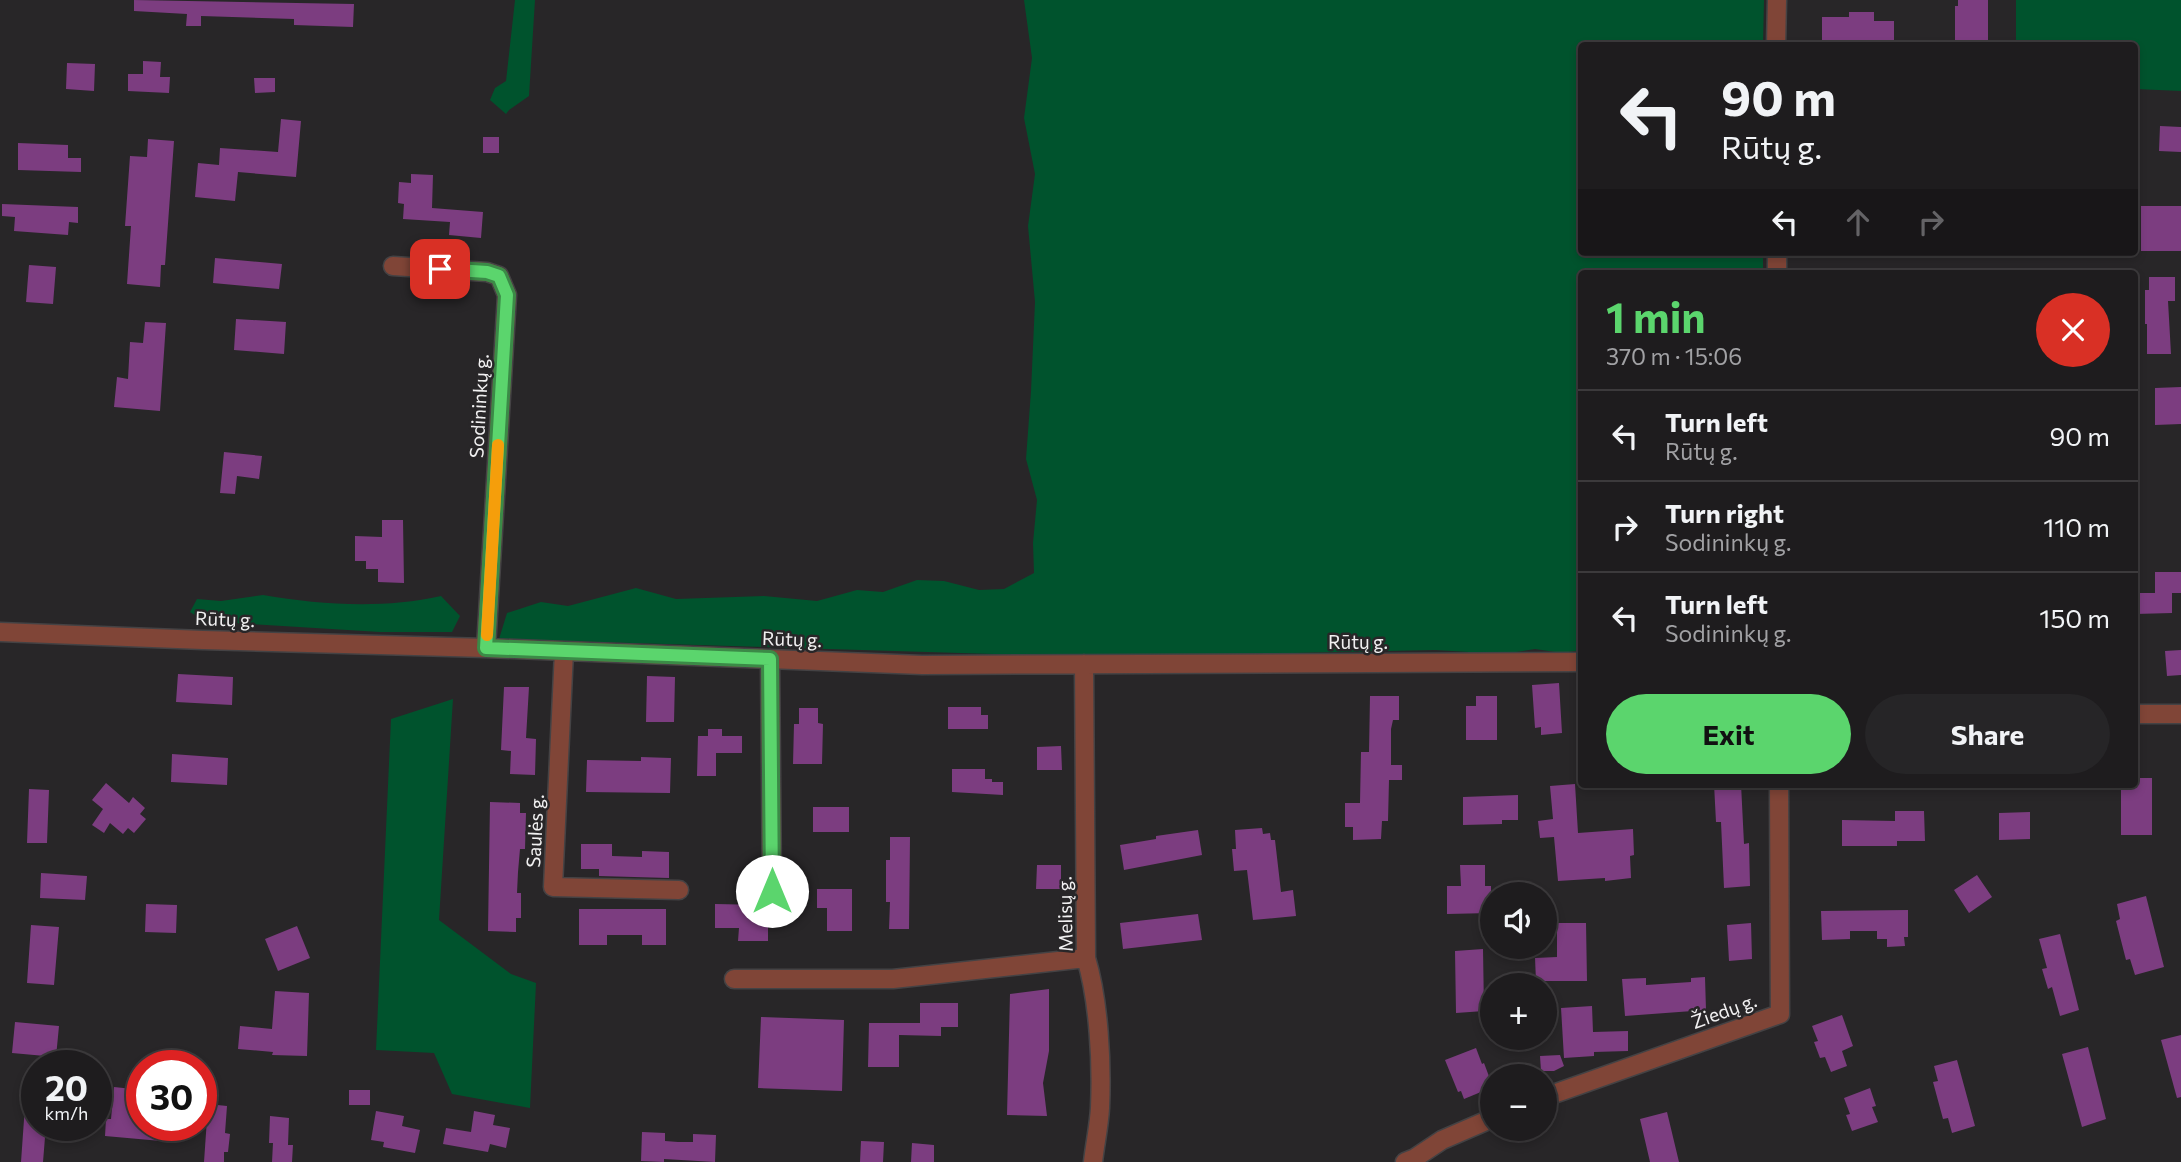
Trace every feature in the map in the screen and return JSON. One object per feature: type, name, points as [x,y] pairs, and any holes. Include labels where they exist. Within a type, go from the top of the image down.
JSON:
[{"type":"street","points":[[1776,42],[1777,0]]},
{"type":"street","name":"Sodininkų g.","points":[[393,266],[487,272],[499,276],[507,295],[486,648]]},
{"type":"street","name":"Rūtų g.","points":[[0,632],[922,665],[1578,662]]},
{"type":"street","name":"Saulės g.","points":[[564,651],[553,887],[679,890]]},
{"type":"street","points":[[770,659],[772,891]]},
{"type":"street","name":"Melisų g.","points":[[1084,664],[1086,958],[1091,975],[1098,1036],[1100,1109],[1093,1162]]},
{"type":"street","points":[[2138,714],[2181,714]]},
{"type":"street","name":"Žiedų g.","points":[[1557,1093],[1780,1014],[1779,788]]},
{"type":"street","points":[[734,979],[893,979],[1086,958]]},
{"type":"street","points":[[1405,1162],[1442,1140],[1480,1124]]},
{"type":"green space","points":[[515,0],[535,0],[529,96],[506,114],[490,100],[495,88],[506,81]]},
{"type":"green space","points":[[1024,0],[1764,0],[1763,42],[1578,42],[1578,256],[1763,256],[1763,270],[1578,270],[1578,651],[1562,653],[1535,649],[1503,654],[1435,650],[1094,657],[499,639],[507,613],[541,602],[568,606],[636,588],[676,599],[764,596],[817,601],[857,590],[883,592],[917,580],[944,581],[979,590],[1004,589],[1034,573],[1033,543],[1037,500],[1026,459],[1035,302],[1028,226],[1035,174],[1024,118],[1032,58]]},
{"type":"green space","points":[[2016,0],[2181,0],[2181,91],[2138,89],[2138,42],[2016,42]]},
{"type":"green space","points":[[263,595],[352,604],[397,603],[441,596],[460,616],[452,632],[380,632],[204,621],[190,612],[197,599],[221,601]]},
{"type":"green space","points":[[453,699],[439,920],[511,974],[536,983],[530,1108],[452,1094],[434,1053],[376,1050],[391,719]]},
{"type":"building","points":[[134,0],[354,4],[353,27],[294,25],[294,19],[201,16],[201,26],[186,26],[187,14],[134,11]]},
{"type":"building","points":[[1958,0],[1988,0],[1988,42],[1955,42],[1955,6],[1958,6]]},
{"type":"building","points":[[1849,12],[1874,12],[1874,21],[1894,21],[1894,42],[1822,42],[1822,17],[1849,17]]},
{"type":"building","points":[[143,61],[161,62],[160,77],[170,77],[169,93],[128,91],[128,74],[143,74]]},
{"type":"building","points":[[67,63],[95,64],[94,91],[66,89]]},
{"type":"building","points":[[254,78],[275,78],[275,92],[255,93]]},
{"type":"building","points":[[281,119],[301,121],[296,177],[238,172],[235,201],[195,197],[198,163],[219,165],[220,148],[278,152]]},
{"type":"building","points":[[2160,126],[2181,127],[2181,152],[2159,151]]},
{"type":"building","points":[[483,137],[499,137],[499,153],[483,153]]},
{"type":"building","points":[[148,139],[174,141],[165,265],[161,265],[160,287],[127,284],[131,226],[125,226],[130,156],[147,157]]},
{"type":"building","points":[[18,143],[68,145],[68,158],[81,158],[81,172],[18,170]]},
{"type":"building","points":[[411,174],[433,175],[432,208],[483,212],[481,238],[449,235],[450,222],[403,219],[404,204],[398,203],[399,182],[411,183]]},
{"type":"building","points":[[2,204],[78,207],[78,223],[69,222],[68,235],[14,231],[15,217],[2,216]]},
{"type":"building","points":[[2141,206],[2181,206],[2181,251],[2141,251]]},
{"type":"building","points":[[215,258],[282,264],[279,289],[213,283]]},
{"type":"building","points":[[29,265],[56,267],[53,304],[26,302]]},
{"type":"building","points":[[2149,277],[2175,277],[2175,301],[2168,301],[2171,354],[2147,354],[2145,290],[2149,290]]},
{"type":"building","points":[[236,319],[286,322],[284,354],[234,350]]},
{"type":"building","points":[[145,322],[166,323],[160,411],[114,407],[117,377],[128,379],[130,342],[143,343]]},
{"type":"building","points":[[2181,387],[2181,424],[2155,425],[2155,388]]},
{"type":"building","points":[[224,452],[262,456],[259,479],[237,476],[235,494],[220,493]]},
{"type":"building","points":[[382,520],[403,520],[404,583],[378,582],[378,569],[366,569],[366,561],[355,561],[355,536],[382,537]]},
{"type":"building","points":[[2155,572],[2181,572],[2181,593],[2172,593],[2172,613],[2138,614],[2138,593],[2155,593]]},
{"type":"building","points":[[2181,650],[2181,675],[2167,676],[2165,651]]},
{"type":"building","points":[[178,674],[233,677],[232,705],[176,702]]},
{"type":"building","points":[[647,676],[675,677],[674,722],[646,722]]},
{"type":"building","points":[[1559,683],[1562,733],[1541,735],[1541,727],[1535,728],[1532,685]]},
{"type":"building","points":[[504,687],[529,687],[526,738],[536,739],[535,775],[510,774],[511,751],[501,750]]},
{"type":"building","points":[[1370,696],[1399,696],[1399,720],[1393,720],[1391,729],[1391,765],[1402,765],[1402,780],[1389,780],[1388,821],[1382,821],[1381,839],[1353,840],[1353,827],[1345,827],[1345,803],[1360,803],[1361,752],[1369,752]]},
{"type":"building","points":[[1476,696],[1497,696],[1497,740],[1466,740],[1466,706],[1476,706]]},
{"type":"building","points":[[948,707],[981,707],[981,715],[988,715],[988,729],[948,729]]},
{"type":"building","points":[[799,708],[818,708],[818,723],[823,724],[822,764],[793,764],[794,724],[799,724]]},
{"type":"building","points":[[708,729],[722,729],[722,736],[742,736],[742,753],[716,753],[716,776],[697,776],[698,736],[708,736]]},
{"type":"building","points":[[1061,746],[1062,770],[1037,770],[1037,747]]},
{"type":"building","points":[[172,754],[228,758],[227,785],[171,782]]},
{"type":"building","points":[[641,757],[671,758],[670,793],[586,792],[587,760],[641,761]]},
{"type":"building","points":[[952,769],[985,769],[985,779],[1003,782],[1003,795],[952,792]]},
{"type":"building","points":[[2138,778],[2152,778],[2152,835],[2121,835],[2121,788],[2138,788]]},
{"type":"building","points":[[106,783],[129,803],[133,797],[145,808],[140,814],[146,819],[134,833],[128,828],[123,834],[110,823],[104,833],[92,825],[103,809],[92,800]]},
{"type":"building","points":[[1575,784],[1578,833],[1633,829],[1631,878],[1558,881],[1554,837],[1540,838],[1538,821],[1553,819],[1550,786]]},
{"type":"building","points":[[1714,788],[1741,788],[1744,844],[1749,843],[1750,886],[1724,888],[1721,822],[1716,822]]},
{"type":"building","points":[[29,789],[49,790],[47,843],[27,843]]},
{"type":"building","points":[[1518,795],[1518,820],[1502,820],[1502,824],[1463,825],[1463,797]]},
{"type":"building","points":[[490,802],[520,803],[520,813],[526,813],[525,849],[520,849],[517,893],[521,893],[521,918],[516,918],[516,932],[488,931]]},
{"type":"building","points":[[813,807],[849,807],[849,832],[813,832]]},
{"type":"building","points":[[1895,811],[1924,811],[1925,841],[1897,841],[1897,846],[1842,846],[1842,820],[1895,821]]},
{"type":"building","points":[[2030,812],[2030,839],[1999,840],[1999,813]]},
{"type":"building","points":[[1262,828],[1263,834],[1270,833],[1271,840],[1275,840],[1281,892],[1293,890],[1296,916],[1253,920],[1247,870],[1234,871],[1232,849],[1236,849],[1235,830]]},
{"type":"building","points":[[1198,830],[1202,855],[1124,870],[1120,845]]},
{"type":"building","points":[[890,837],[910,837],[909,929],[889,929],[890,902],[886,902],[886,860],[890,860]]},
{"type":"building","points":[[581,844],[612,844],[612,856],[642,857],[642,851],[669,852],[669,878],[599,876],[599,869],[581,869]]},
{"type":"building","points":[[1037,865],[1061,865],[1061,889],[1036,889]]},
{"type":"building","points":[[1460,865],[1485,865],[1485,882],[1480,882],[1480,913],[1447,914],[1447,886],[1461,886]]},
{"type":"building","points":[[41,873],[87,876],[85,900],[40,898]]},
{"type":"building","points":[[1977,875],[1992,897],[1969,913],[1954,890]]},
{"type":"building","points":[[817,889],[852,889],[852,931],[827,931],[827,908],[817,908]]},
{"type":"building","points":[[2146,896],[2164,967],[2135,975],[2130,959],[2126,960],[2116,921],[2120,919],[2117,904]]},
{"type":"building","points":[[146,904],[177,905],[176,933],[145,932]]},
{"type":"building","points":[[715,904],[768,905],[768,941],[738,941],[739,928],[715,928]]},
{"type":"building","points":[[579,909],[666,909],[666,945],[642,945],[642,935],[607,935],[607,945],[579,945]]},
{"type":"building","points":[[1908,910],[1908,937],[1904,937],[1905,946],[1887,947],[1887,939],[1877,939],[1877,931],[1850,931],[1850,939],[1822,940],[1821,911]]},
{"type":"building","points":[[1198,914],[1202,940],[1123,949],[1120,923]]},
{"type":"building","points":[[1557,923],[1586,923],[1587,981],[1557,981],[1557,973],[1536,973],[1535,959],[1557,957]]},
{"type":"building","points":[[1751,923],[1752,959],[1729,961],[1727,925]]},
{"type":"building","points":[[31,925],[59,927],[54,985],[27,983]]},
{"type":"building","points":[[297,926],[310,958],[278,971],[265,939]]},
{"type":"building","points":[[2060,934],[2079,1010],[2060,1016],[2052,987],[2048,989],[2042,969],[2047,968],[2039,939]]},
{"type":"building","points":[[1480,949],[1483,973],[1480,973],[1480,1011],[1456,1013],[1455,951]]},
{"type":"building","points":[[1705,977],[1706,1010],[1625,1016],[1622,979],[1646,978],[1646,985],[1691,982],[1691,978]]},
{"type":"building","points":[[1049,989],[1049,1051],[1043,1083],[1047,1116],[1007,1115],[1010,994]]},
{"type":"building","points":[[275,991],[309,993],[307,1056],[272,1055],[273,1052],[238,1049],[240,1026],[272,1029]]},
{"type":"building","points":[[920,1003],[958,1003],[958,1027],[941,1027],[941,1036],[899,1035],[899,1067],[868,1067],[869,1023],[920,1023]]},
{"type":"building","points":[[1592,1006],[1593,1032],[1628,1031],[1628,1051],[1594,1052],[1594,1056],[1564,1058],[1561,1008]]},
{"type":"building","points":[[1842,1015],[1853,1046],[1842,1051],[1847,1066],[1831,1072],[1825,1057],[1820,1058],[1814,1042],[1818,1041],[1812,1026]]},
{"type":"building","points":[[761,1017],[844,1020],[842,1091],[758,1088]]},
{"type":"building","points":[[15,1022],[59,1026],[57,1050],[21,1050],[21,1054],[12,1053]]},
{"type":"building","points":[[2181,1035],[2181,1097],[2177,1098],[2161,1040]]},
{"type":"building","points":[[2088,1047],[2106,1119],[2082,1127],[2062,1054]]},
{"type":"building","points":[[1476,1048],[1482,1064],[1480,1092],[1464,1099],[1461,1091],[1458,1092],[1445,1060]]},
{"type":"building","points":[[1560,1055],[1564,1066],[1557,1070],[1557,1064],[1541,1064],[1540,1056]]},
{"type":"building","points":[[1957,1060],[1975,1126],[1952,1133],[1948,1118],[1943,1119],[1933,1082],[1938,1081],[1934,1066]]},
{"type":"building","points":[[114,1087],[126,1088],[126,1138],[112,1137]]},
{"type":"building","points":[[1870,1088],[1876,1106],[1872,1107],[1878,1122],[1852,1131],[1844,1098]]},
{"type":"building","points":[[349,1090],[370,1090],[370,1105],[349,1105]]},
{"type":"building","points":[[217,1105],[227,1106],[225,1133],[230,1134],[224,1162],[204,1162],[205,1141],[217,1141]]},
{"type":"building","points":[[376,1111],[404,1116],[402,1126],[420,1130],[415,1153],[383,1147],[384,1142],[371,1140]]},
{"type":"building","points":[[474,1111],[495,1115],[493,1125],[510,1128],[506,1148],[490,1144],[488,1152],[443,1144],[446,1128],[471,1132]]},
{"type":"building","points":[[1667,1112],[1679,1162],[1650,1162],[1640,1119]]},
{"type":"building","points":[[270,1116],[289,1118],[288,1145],[293,1145],[292,1162],[272,1162],[273,1143],[269,1143]]},
{"type":"building","points":[[642,1132],[665,1133],[665,1141],[678,1142],[693,1142],[693,1134],[716,1135],[715,1162],[664,1159],[664,1162],[641,1161]]},
{"type":"building","points":[[22,1141],[45,1141],[43,1162],[21,1162]]},
{"type":"building","points":[[861,1141],[884,1142],[883,1162],[860,1162]]},
{"type":"building","points":[[912,1143],[934,1145],[934,1162],[911,1162]]},
{"type":"slow traffic","points":[[487,635],[498,445]]},
{"type":"route","points":[[440,269],[487,272],[499,276],[507,295],[486,648],[770,659],[772,891]]}]
